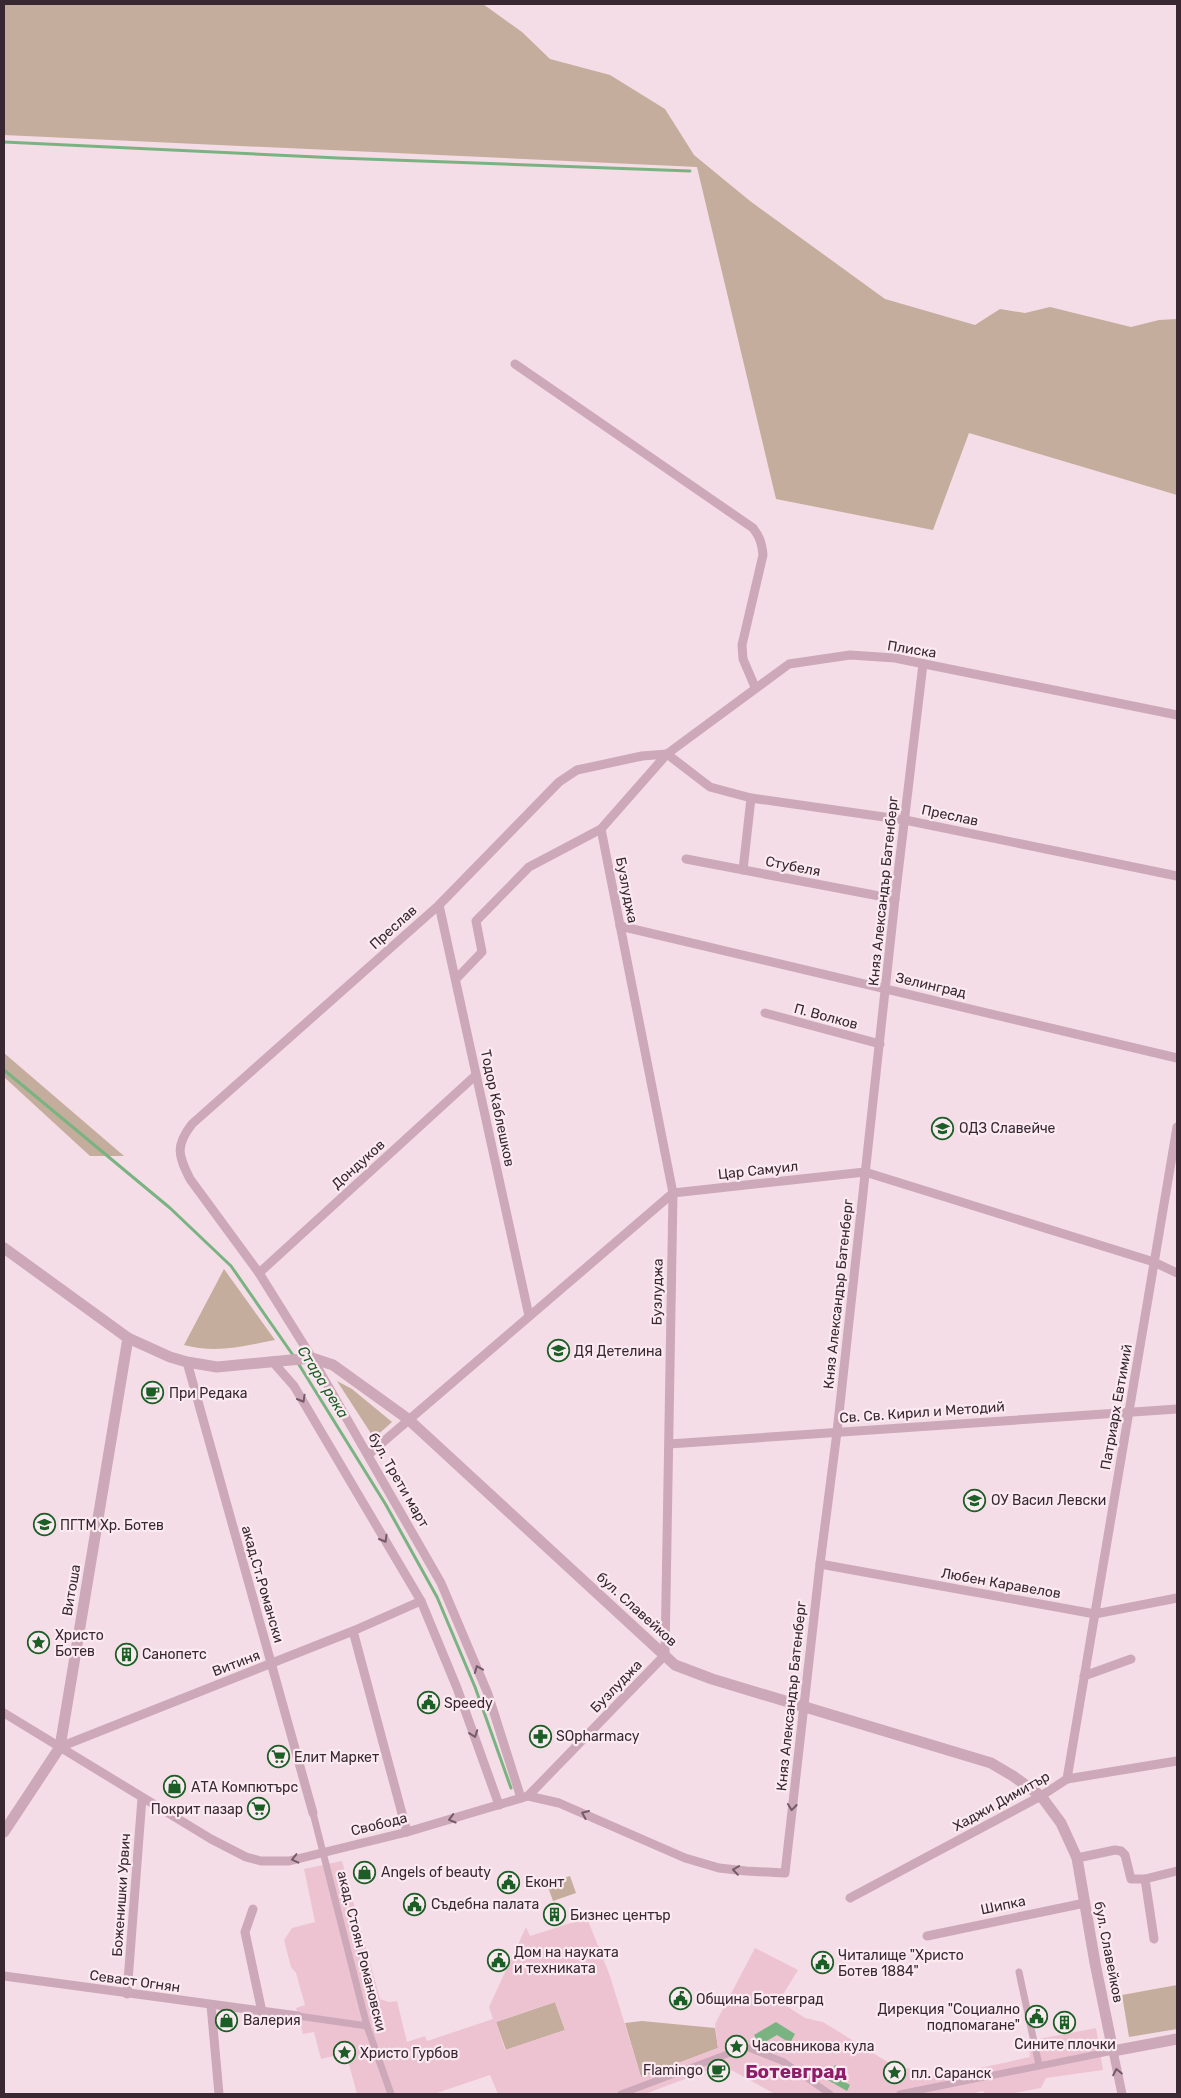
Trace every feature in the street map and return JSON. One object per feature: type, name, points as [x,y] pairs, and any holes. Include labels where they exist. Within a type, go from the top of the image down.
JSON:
[{"type":"street","points":[[515,364],[753,528],[762,544],[763,555],[742,645],[743,659],[755,688]]},
{"type":"street","name":"Плиска","points":[[601,829],[667,754],[788,664],[850,655],[895,658],[1177,714]]},
{"type":"street","name":"Княз Александър Батенберг","points":[[525,1797],[559,1803],[685,1858],[710,1865],[746,1871],[785,1873],[803,1707],[837,1432],[895,899],[923,664]]},
{"type":"street","name":"Преслав","points":[[180,1148],[182,1136],[192,1124],[439,905],[559,782],[577,770],[642,756],[667,754],[710,787],[752,798],[905,820],[1177,876]]},
{"type":"street","points":[[743,870],[752,798]]},
{"type":"street","points":[[456,979],[482,952],[476,921],[528,867],[601,829]]},
{"type":"street","name":"Бузлуджа","points":[[525,1797],[665,1655],[673,1193],[601,829]]},
{"type":"street","name":"Стубеля","points":[[686,859],[895,899]]},
{"type":"street","name":"Тодор Каблешков","points":[[439,905],[529,1316]]},
{"type":"street","name":"Зелинград","points":[[620,926],[1177,1058]]},
{"type":"street","name":"П. Волков","points":[[765,1014],[880,1044]]},
{"type":"street","name":"Дондуков","points":[[259,1273],[476,1075]]},
{"type":"street","name":"Патриарх Евтимий","points":[[1067,1779],[1177,1128]]},
{"type":"street","name":"бул. Трети март","points":[[180,1148],[182,1162],[190,1179],[259,1273],[307,1359],[368,1454],[447,1594],[488,1694],[525,1797]]},
{"type":"street","name":"Цар Самуил","points":[[673,1193],[865,1172],[1154,1262],[1177,1273]]},
{"type":"street","points":[[368,1454],[673,1193]]},
{"type":"street","points":[[4,1248],[128,1338],[152,1350],[187,1362],[217,1367],[307,1359]]},
{"type":"street","name":"Витоша","points":[[4,1832],[60,1747],[128,1338]]},
{"type":"street","name":"бул. Славейков","points":[[307,1359],[333,1365],[408,1419],[676,1665],[803,1707],[991,1763],[1041,1796],[1061,1823],[1078,1858],[1084,1902],[1113,2050]]},
{"type":"street","points":[[272,1361],[294,1386],[420,1601],[457,1688],[499,1805]]},
{"type":"street","name":"акад.Ст.Романски","points":[[187,1362],[313,1813]]},
{"type":"street","name":"Св. Св. Кирил и Методий","points":[[669,1444],[1177,1409]]},
{"type":"street","name":"Любен Каравелов","points":[[820,1564],[1095,1614],[1177,1598]]},
{"type":"street","name":"Витиня","points":[[60,1747],[272,1664],[420,1601]]},
{"type":"street","points":[[353,1631],[407,1832]]},
{"type":"street","points":[[1084,1676],[1131,1659]]},
{"type":"street","name":"Свобода","points":[[4,1713],[211,1839],[246,1857],[261,1861],[274,1862],[407,1832],[525,1797]]},
{"type":"street","name":"Хаджи Димитър","points":[[850,1898],[1041,1796],[1067,1779],[1177,1761]]},
{"type":"street","name":"Боженишки Урвич","points":[[127,1994],[142,1798]]},
{"type":"street","name":"акад. Стоян Романовски","points":[[313,1813],[367,2026],[390,2094]]},
{"type":"street","points":[[1078,1858],[1121,1850],[1131,1879],[1145,1879],[1177,1871]]},
{"type":"street","points":[[1145,1879],[1154,1939]]},
{"type":"street","name":"Шипка","points":[[927,1936],[1084,1902]]},
{"type":"street","points":[[253,1909],[245,1932],[262,2012]]},
{"type":"street","points":[[1019,1972],[1040,2065]]},
{"type":"street","name":"Севаст Огнян","points":[[4,1976],[298,2016]]},
{"type":"street","points":[[211,2005],[219,2094]]},
{"type":"street","points":[[298,2016],[367,2026]]},
{"type":"street","points":[[900,2094],[1113,2050],[1177,2039]]},
{"type":"street","points":[[621,2094],[631,2092],[746,2047],[784,2062],[830,2094]]},
{"type":"street","points":[[1113,2050],[1122,2094]]},
{"type":"shaded area","points":[[4,4],[483,4],[522,32],[550,59],[610,75],[665,109],[694,155],[750,201],[885,299],[975,325],[1000,309],[1025,313],[1050,307],[1131,327],[1159,320],[1177,319],[1177,495],[969,433],[933,530],[776,499],[697,167],[4,135]]},
{"type":"shaded area","points":[[4,1053],[124,1156],[90,1156],[4,1077]]},
{"type":"shaded area","points":[[224,1269],[275,1340],[241,1347],[219,1349],[196,1348],[184,1345]]},
{"type":"shaded area","points":[[337,1381],[352,1389],[392,1422],[374,1438]]},
{"type":"shaded area","points":[[342,1861],[380,1999],[389,2002],[397,2001],[407,2042],[425,2036],[427,2041],[493,2019],[489,2007],[526,1927],[530,1936],[587,1918],[610,1976],[641,2077],[718,2048],[715,2024],[755,1948],[798,1970],[779,2001],[805,2018],[823,2022],[899,2069],[913,2068],[927,2076],[985,2067],[1030,2057],[1028,2041],[1096,2028],[1103,2070],[1046,2078],[1041,2088],[1009,2094],[985,2094],[983,2091],[969,2094],[775,2094],[722,2065],[645,2094],[498,2094],[490,2075],[434,2094],[357,2094],[346,2053],[321,2059],[314,2032],[303,2034],[296,2008],[305,2005],[296,1973],[291,1967],[284,1940],[292,1928],[315,1922],[304,1869]],"holes":[[[555,2002],[565,2030],[505,2050],[496,2022]]]},
{"type":"shaded area","points":[[570,1876],[576,1893],[553,1901],[547,1884]]},
{"type":"shaded area","points":[[1177,1985],[1177,2029],[1129,2037],[1122,1995]]},
{"type":"shaded area","points":[[555,2002],[565,2030],[506,2050],[496,2022]]},
{"type":"shaded area","points":[[642,2021],[715,2028],[718,2048],[641,2077],[625,2023]]},
{"type":"shaded area","points":[[776,2022],[795,2034],[790,2043],[777,2035],[760,2045],[754,2035]]},
{"type":"shaded area","points":[[835,2065],[840,2068],[836,2077],[850,2085],[847,2091],[826,2079]]},
{"type":"waterway","points":[[4,142],[338,158],[690,171]]},
{"type":"waterway","name":"Стара река","points":[[4,1070],[170,1208],[231,1266],[295,1358]]},
{"type":"waterway","name":"Стара река","points":[[298,1363],[386,1505],[437,1597],[475,1687],[511,1788]]},
{"type":"place","name":"ОДЗ Славейче","points":[[943,1128]]},
{"type":"place","name":"ДЯ Детелина","points":[[558,1351]]},
{"type":"place","name":"При Редака","points":[[153,1393]]},
{"type":"place","name":"ОУ Васил Левски","points":[[975,1500]]},
{"type":"place","name":"ПГТМ Хр. Ботев","points":[[44,1525]]},
{"type":"place","name":"Христо Ботев","points":[[39,1643]]},
{"type":"place","name":"Санопетс","points":[[126,1654]]},
{"type":"place","name":"Speedy","points":[[428,1703]]},
{"type":"place","name":"SOpharmacy","points":[[540,1736]]},
{"type":"place","name":"Елит Маркет","points":[[278,1757]]},
{"type":"place","name":"АТА Компютърс","points":[[175,1787]]},
{"type":"place","name":"Покрит пазар","points":[[259,1809]]},
{"type":"place","name":"Angels of beauty","points":[[365,1872]]},
{"type":"place","name":"Еконт","points":[[509,1882]]},
{"type":"place","name":"Съдебна палата","points":[[415,1904]]},
{"type":"place","name":"Бизнес център","points":[[554,1915]]},
{"type":"place","name":"Дом на науката и техниката","points":[[498,1960]]},
{"type":"place","name":"Читалище \"Христо Ботев 1884\"","points":[[822,1963]]},
{"type":"place","name":"Община Ботевград","points":[[680,1999]]},
{"type":"place","name":"Дирекция \"Социално подпомагане\"","points":[[1036,2017]]},
{"type":"place","name":"Валерия","points":[[227,2020]]},
{"type":"place","name":"Сините плочки","points":[[1065,2022]]},
{"type":"place","name":"Часовникова кула","points":[[736,2046]]},
{"type":"place","name":"Христо Гурбов","points":[[344,2053]]},
{"type":"place","name":"Flamingo","points":[[719,2070]]},
{"type":"place","name":"пл. Саранск","points":[[895,2073]]},
{"type":"district","name":"Ботевград","points":[[796,2071]]}]
